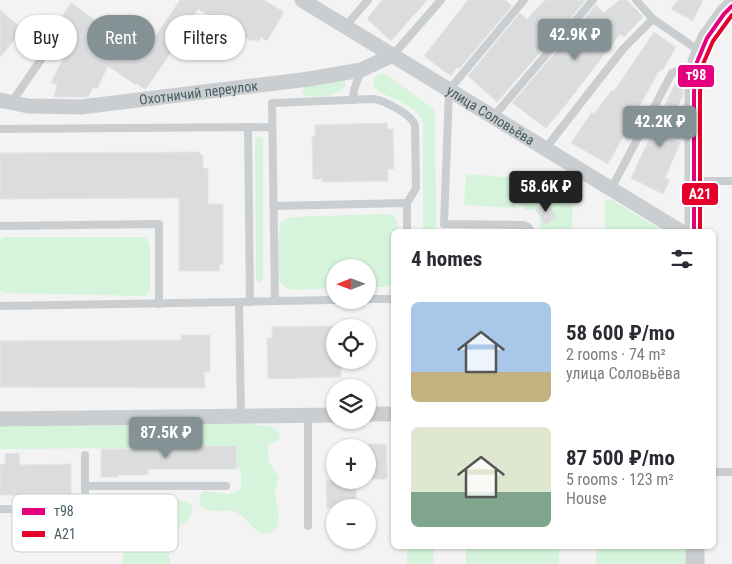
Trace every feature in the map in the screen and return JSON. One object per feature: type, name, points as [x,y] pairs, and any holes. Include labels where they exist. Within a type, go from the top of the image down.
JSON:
[{"type":"street","name":"улица Соловьёва","points":[[302,0],[677,229]]},
{"type":"street","points":[[694,229],[694,92],[699,60],[707,38],[732,6]]},
{"type":"street","name":"Охотничий переулок","points":[[6,102],[28,106],[81,107],[309,79],[361,70],[393,56]]},
{"type":"street","points":[[376,414],[391,414]]},
{"type":"street","points":[[0,419],[326,415]]},
{"type":"street","points":[[695,549],[695,564]]},
{"type":"lane","points":[[346,27],[368,0]]},
{"type":"lane","points":[[393,56],[441,0]]},
{"type":"lane","points":[[524,0],[449,90],[444,228],[524,225],[530,229]]},
{"type":"lane","points":[[493,118],[593,0]]},
{"type":"lane","points":[[611,189],[672,73],[699,60],[653,19],[636,0]]},
{"type":"lane","points":[[544,148],[623,49],[653,19]]},
{"type":"lane","points":[[6,102],[39,60]]},
{"type":"lane","points":[[353,100],[354,90],[361,70]]},
{"type":"lane","points":[[275,301],[272,102],[374,100],[383,101],[410,117],[414,121],[416,188],[407,203],[407,229]]},
{"type":"lane","points":[[0,129],[272,127]]},
{"type":"lane","points":[[248,128],[250,302]]},
{"type":"lane","points":[[694,181],[732,181]]},
{"type":"lane","points":[[274,206],[407,203]]},
{"type":"lane","points":[[0,226],[159,224],[160,304]]},
{"type":"lane","points":[[376,299],[391,299]]},
{"type":"lane","points":[[0,306],[326,300]]},
{"type":"lane","points":[[240,302],[241,417]]},
{"type":"lane","points":[[308,415],[308,526]]},
{"type":"lane","points":[[85,455],[85,494]]},
{"type":"lane","points":[[716,472],[732,472]]},
{"type":"lane","points":[[85,486],[226,486]]},
{"type":"green space","points":[[380,73],[386,74],[435,111],[436,229],[423,229],[423,123],[420,116],[409,106],[374,88],[373,78]]},
{"type":"green space","points":[[344,79],[346,85],[332,95],[313,97],[302,94],[304,86]]},
{"type":"green space","points":[[259,136],[263,140],[263,279],[259,283],[256,280],[255,139]]},
{"type":"green space","points":[[536,173],[544,173],[570,183],[573,190],[572,229],[539,229],[540,214],[535,210],[526,210],[517,203],[518,193],[528,179]]},
{"type":"green space","points":[[466,174],[517,178],[515,208],[464,205]]},
{"type":"green space","points":[[610,199],[660,229],[605,229],[605,201]]},
{"type":"green space","points":[[393,215],[398,224],[398,229],[391,229],[391,284],[385,287],[376,287],[376,259],[326,259],[326,288],[289,289],[280,281],[278,269],[279,232],[282,221],[292,217]]},
{"type":"green space","points":[[3,237],[146,237],[150,245],[150,291],[145,296],[4,293],[0,291],[0,240]]},
{"type":"green space","points":[[0,424],[252,424],[272,427],[280,434],[278,440],[268,447],[269,462],[279,477],[275,492],[279,517],[277,528],[265,534],[255,529],[246,519],[235,512],[212,511],[201,506],[199,497],[203,491],[230,494],[240,490],[241,476],[235,464],[147,448],[0,449]]},
{"type":"green space","points":[[178,500],[188,502],[192,507],[191,516],[178,528]]},
{"type":"green space","points":[[407,549],[434,549],[433,564],[407,564]]},
{"type":"green space","points":[[466,549],[559,549],[559,564],[466,564]]},
{"type":"green space","points":[[596,549],[685,549],[685,564],[596,564]]},
{"type":"green space","points":[[123,552],[169,552],[170,564],[122,564]]},
{"type":"building","points":[[180,0],[264,0],[284,12],[267,41],[261,37],[258,42],[245,37],[245,15],[208,15],[198,9],[194,15],[170,15]]},
{"type":"building","points":[[382,0],[427,0],[391,41],[367,19]]},
{"type":"building","points":[[468,0],[506,0],[512,6],[451,76],[424,56]]},
{"type":"building","points":[[545,0],[586,0],[497,102],[468,76],[520,13],[527,19]]},
{"type":"building","points":[[619,0],[627,0],[643,17],[624,37],[620,34],[546,128],[512,103],[596,5],[604,13]]},
{"type":"building","points":[[678,0],[703,0],[693,21],[671,9]]},
{"type":"building","points":[[71,3],[88,15],[87,60],[155,60],[155,37],[165,22],[166,60],[145,90],[137,83],[136,85],[108,66],[97,89],[93,87],[88,97],[54,97],[57,85],[51,83],[62,60],[77,60],[77,15],[63,15]]},
{"type":"building","points":[[0,10],[15,23],[15,39],[0,57]]},
{"type":"building","points":[[654,32],[676,47],[662,71],[660,69],[608,164],[571,143],[592,112],[594,114],[612,90],[614,91]]},
{"type":"building","points":[[675,84],[683,88],[683,95],[673,117],[676,119],[667,138],[680,143],[665,178],[670,180],[663,194],[631,178]]},
{"type":"building","points":[[387,123],[388,129],[393,129],[394,169],[388,169],[388,181],[322,182],[322,179],[313,179],[312,137],[315,136],[315,125]]},
{"type":"building","points":[[199,152],[203,156],[203,168],[208,168],[208,204],[223,204],[223,264],[220,264],[219,271],[179,271],[179,198],[0,199],[0,153]]},
{"type":"building","points":[[546,202],[557,217],[546,225],[535,209]]},
{"type":"building","points":[[326,326],[326,369],[341,369],[341,377],[268,379],[267,338],[272,338],[272,327]]},
{"type":"building","points":[[181,335],[210,335],[210,372],[204,372],[205,388],[0,387],[0,341],[181,340]]},
{"type":"building","points":[[376,444],[386,444],[387,479],[376,479]]},
{"type":"building","points":[[236,446],[237,469],[148,469],[148,475],[101,477],[101,449],[132,449],[132,447]]},
{"type":"building","points":[[19,453],[20,465],[71,464],[71,494],[0,495],[0,464],[5,464],[5,454]]},
{"type":"building","points":[[326,489],[356,489],[356,499],[327,499]]},
{"type":"transit line","name":"т98","points":[[694,229],[694,92],[697,62],[707,38],[732,6]]},
{"type":"transit line","name":"А21","points":[[700,229],[700,92],[703,64],[713,41],[732,15]]}]
